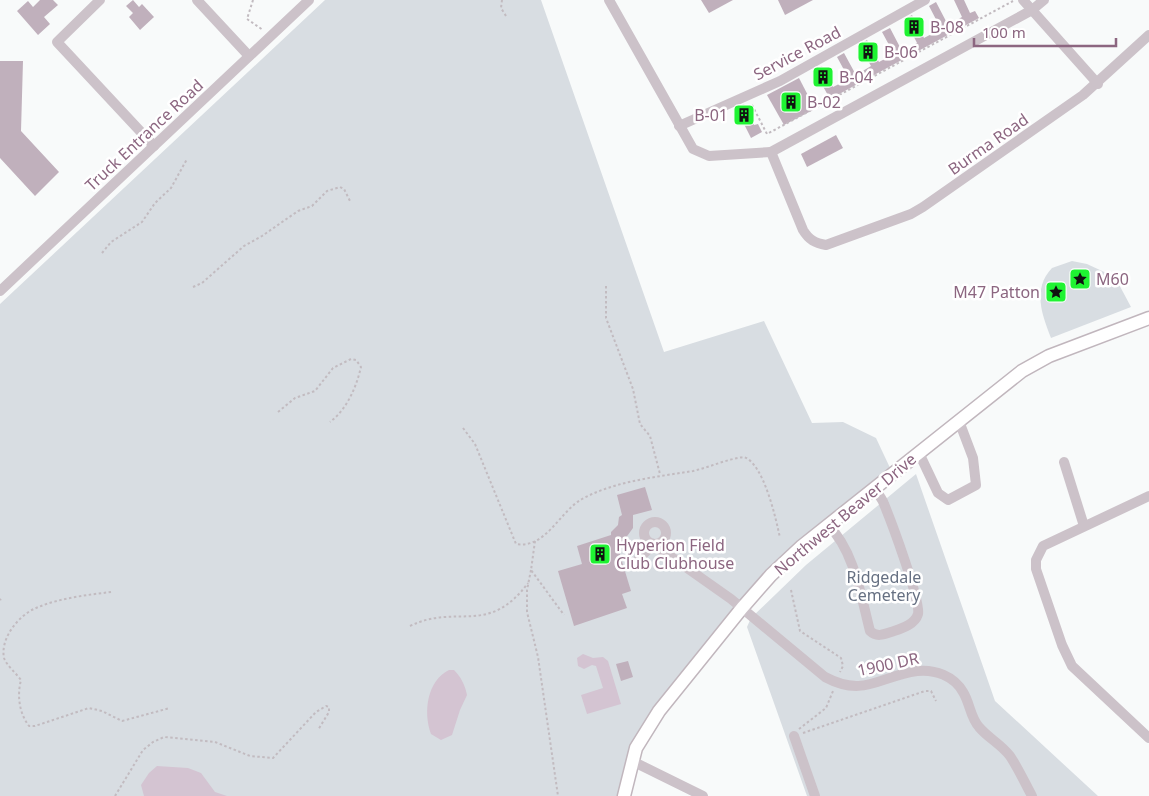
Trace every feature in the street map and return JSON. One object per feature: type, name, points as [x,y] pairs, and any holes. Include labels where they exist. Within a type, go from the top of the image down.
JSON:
[{"type":"main road","name":"Northwest Beaver Drive","points":[[624,796],[632,761],[642,735],[659,711],[742,608],[771,575],[802,546],[1022,371],[1049,356],[1149,318]]},
{"type":"street","points":[[100,0],[57,42],[154,146]]},
{"type":"street","points":[[197,0],[249,56]]},
{"type":"street","name":"Truck Entrance Road","points":[[0,291],[309,0]]},
{"type":"street","points":[[609,0],[693,149],[709,156],[771,152],[1032,10],[1044,0]]},
{"type":"street","name":"Service Road","points":[[679,126],[748,96],[925,0]]},
{"type":"street","points":[[1023,0],[1098,84]]},
{"type":"street","name":"Burma Road","points":[[771,152],[808,238],[816,244],[833,244],[911,214],[1098,84],[1149,35]]},
{"type":"street","points":[[919,453],[938,493],[948,500],[976,485],[974,458],[959,421]]},
{"type":"street","points":[[1064,462],[1084,526]]},
{"type":"street","points":[[828,525],[840,537],[852,567],[870,631],[874,635],[879,636],[902,629],[913,623],[918,615],[916,594],[884,502],[874,488]]},
{"type":"street","points":[[1149,496],[1043,546],[1036,560],[1036,569],[1051,614],[1072,666],[1149,738]]},
{"type":"street","name":"1900 DR","points":[[637,561],[653,544],[742,608],[826,677],[839,685],[868,686],[916,671],[930,671],[945,675],[955,682],[963,692],[979,727],[1010,756],[1032,796]]},
{"type":"street","points":[[794,736],[815,796]]},
{"type":"street","points":[[632,761],[703,796]]},
{"type":"path","points":[[252,0],[246,19],[264,30]]},
{"type":"path","points":[[502,0],[501,8],[506,16]]},
{"type":"path","points":[[748,96],[768,134],[1015,0]]},
{"type":"path","points":[[102,253],[111,242],[142,222],[155,203],[171,188],[186,159]]},
{"type":"path","points":[[193,287],[202,283],[244,246],[298,211],[312,206],[327,191],[340,187],[344,189],[352,203]]},
{"type":"path","points":[[606,286],[606,318],[633,390],[640,424],[650,436],[661,475]]},
{"type":"path","points":[[278,412],[295,398],[315,391],[333,368],[351,359],[356,360],[361,368],[356,385],[348,402],[330,422]]},
{"type":"path","points":[[463,428],[475,444],[516,544],[525,546],[548,533],[568,509],[583,499],[600,492],[661,475],[694,470],[740,457],[750,459],[774,508],[780,538]]},
{"type":"path","points":[[535,541],[527,612],[538,657],[558,796]]},
{"type":"path","points":[[531,570],[564,615]]},
{"type":"path","points":[[410,626],[426,618],[479,616],[498,611],[521,592],[529,581]]},
{"type":"path","points":[[111,592],[68,599],[35,608],[9,629],[4,644],[4,658],[21,680],[19,699],[24,719],[29,726],[35,726],[89,708],[122,720],[170,708]]},
{"type":"path","points":[[794,736],[925,692],[931,691],[936,701]]},
{"type":"path","points":[[115,796],[144,750],[153,742],[164,737],[215,742],[250,756],[273,758],[316,712],[326,706],[330,712],[318,730]]},
{"type":"green space","points":[[325,0],[541,0],[664,352],[764,321],[812,423],[843,422],[876,438],[891,470],[799,542],[646,722],[620,796],[0,796],[0,304]]},
{"type":"green space","points":[[1072,261],[1087,264],[1115,277],[1131,307],[1051,338],[1042,311],[1042,285],[1052,268]]},
{"type":"green space","name":"Ridgedale Cemetery","points":[[916,474],[995,701],[1098,796],[807,796],[747,627],[751,618],[806,565]]},
{"type":"shaded area","points":[[583,654],[593,658],[603,657],[608,661],[621,704],[587,714],[581,695],[603,688],[596,666],[592,665],[584,669],[578,666],[577,658]]},
{"type":"shaded area","points":[[449,670],[454,670],[459,675],[467,695],[452,735],[441,740],[431,734],[427,707],[436,682]]},
{"type":"shaded area","points":[[157,766],[188,768],[201,773],[215,792],[227,796],[144,796],[141,785],[149,773]]},
{"type":"building","points":[[40,0],[53,0],[58,5],[44,17],[50,24],[38,35],[17,11],[28,1],[33,7]]},
{"type":"building","points":[[133,0],[139,7],[142,4],[154,17],[140,30],[129,17],[133,13],[126,6]]},
{"type":"building","points":[[701,0],[733,0],[709,13]]},
{"type":"building","points":[[778,0],[813,0],[785,15]]},
{"type":"building","points":[[954,0],[964,0],[970,13],[975,11],[979,18],[830,99],[814,70],[822,66],[833,87],[849,79],[837,57],[844,53],[856,75],[871,66],[859,45],[867,40],[879,62],[894,54],[882,32],[890,28],[902,51],[917,43],[905,19],[912,15],[924,38],[941,29],[929,6],[936,2],[948,25],[962,17]]},
{"type":"building","points":[[0,61],[23,61],[21,131],[59,172],[35,196],[0,158]]},
{"type":"building","name":"B-02","points":[[799,78],[815,109],[784,125],[767,95]]},
{"type":"building","name":"B-01","points":[[744,104],[754,125],[758,124],[762,132],[751,138],[736,108]]},
{"type":"building","points":[[836,135],[843,148],[807,167],[801,154]]},
{"type":"building","name":"Hyperion Field Club Clubhouse","points":[[645,487],[652,510],[633,515],[633,528],[625,539],[617,545],[631,591],[622,594],[627,608],[574,626],[558,571],[582,564],[577,546],[611,535],[611,532],[618,525],[619,517],[622,515],[617,495]]},
{"type":"building","points":[[628,661],[633,677],[621,681],[616,664]]},
{"type":"place","name":"B-08","points":[[914,27]]},
{"type":"place","name":"B-06","points":[[868,52]]},
{"type":"place","name":"B-04","points":[[823,77]]},
{"type":"place","name":"B-02","points":[[791,102]]},
{"type":"place","name":"B-01","points":[[744,115]]},
{"type":"place","name":"M60","points":[[1080,279]]},
{"type":"place","name":"M47 Patton","points":[[1056,292]]},
{"type":"place","name":"Hyperion Field Club Clubhouse","points":[[600,554]]}]
